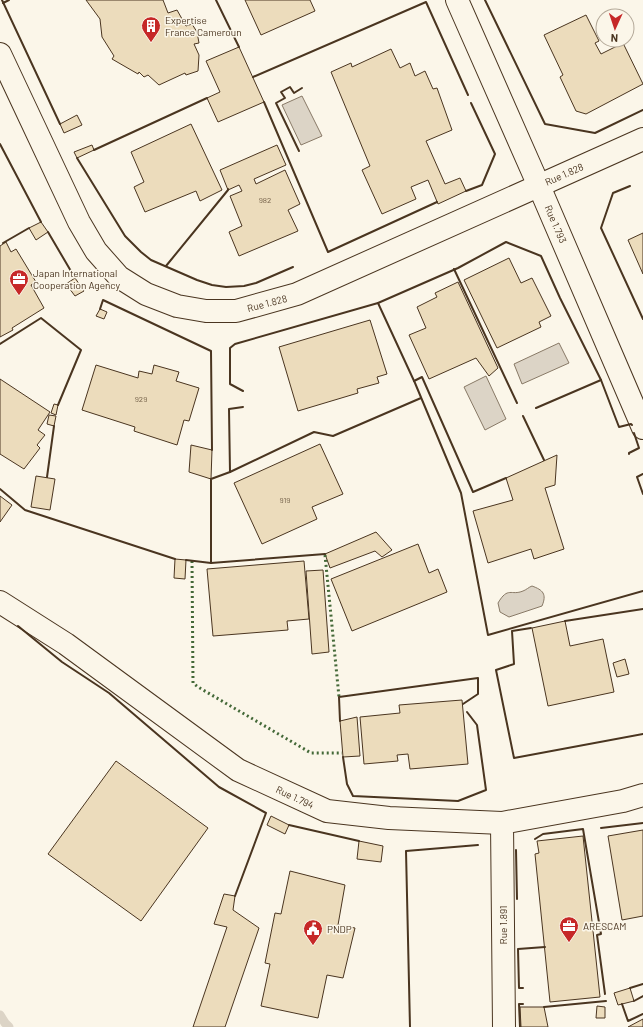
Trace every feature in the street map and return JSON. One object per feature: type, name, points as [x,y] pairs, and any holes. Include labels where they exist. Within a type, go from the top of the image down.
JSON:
[{"type":"street","name":"Rue 1.793","points":[[457,0],[643,428]]},
{"type":"street","name":"Rue 1.828","points":[[0,54],[79,222],[96,252],[119,277],[146,294],[177,306],[206,311],[236,311],[297,294],[643,139]]},
{"type":"street","name":"Rue 1.794","points":[[0,602],[66,644],[238,770],[327,811],[389,818],[502,823],[643,796]]},
{"type":"street","name":"Rue 1.891","points":[[502,823],[504,1027]]},
{"type":"shaded area","points":[[302,96],[322,136],[301,145],[282,105]]},
{"type":"shaded area","points":[[559,343],[569,363],[522,384],[514,364]]},
{"type":"shaded area","points":[[486,376],[506,419],[485,430],[464,387]]},
{"type":"shaded area","points":[[532,586],[539,589],[544,595],[542,606],[509,617],[500,612],[498,603],[504,595],[510,592],[523,591]]},
{"type":"building","name":"Expertise France Cameroun","points":[[86,0],[163,0],[168,13],[177,10],[186,26],[192,24],[197,32],[199,43],[194,44],[199,55],[198,71],[186,75],[185,73],[159,85],[148,75],[144,77],[139,72],[138,74],[112,59],[114,56],[102,37],[100,19]]},
{"type":"building","points":[[245,0],[310,0],[315,11],[261,35]]},
{"type":"building","points":[[586,15],[595,33],[595,48],[598,48],[601,54],[613,48],[625,48],[643,84],[586,114],[576,111],[560,77],[563,75],[544,35]]},
{"type":"building","points":[[239,47],[264,102],[218,122],[207,98],[220,92],[206,61]]},
{"type":"building","points":[[391,49],[400,68],[410,63],[415,76],[425,71],[433,89],[437,88],[452,130],[426,141],[445,184],[460,178],[466,191],[438,204],[428,180],[411,187],[416,199],[382,214],[362,170],[370,166],[331,72],[351,63],[352,67]]},
{"type":"building","points":[[77,115],[82,125],[64,133],[60,124]]},
{"type":"building","points":[[191,124],[222,190],[200,201],[196,191],[145,212],[134,187],[144,182],[131,152]]},
{"type":"building","points":[[92,145],[94,150],[77,158],[74,152]]},
{"type":"building","points":[[277,145],[286,165],[254,179],[256,184],[285,170],[300,204],[288,210],[298,231],[239,256],[229,232],[242,226],[230,196],[242,191],[239,185],[228,190],[220,170]]},
{"type":"building","points":[[41,222],[48,232],[36,240],[29,228]]},
{"type":"building","points":[[643,233],[643,274],[628,240]]},
{"type":"building","name":"Japan International Cooperation Agency","points":[[6,242],[11,252],[16,249],[36,282],[31,285],[44,308],[12,328],[13,330],[0,337],[0,246]]},
{"type":"building","points":[[509,258],[521,283],[532,278],[551,316],[539,322],[541,327],[497,348],[464,280]]},
{"type":"building","points":[[75,278],[84,291],[75,296],[66,284]]},
{"type":"building","points":[[458,282],[498,368],[489,376],[476,358],[429,379],[409,335],[426,328],[417,307],[437,297],[435,293]]},
{"type":"building","points":[[100,309],[107,312],[104,319],[96,316]]},
{"type":"building","points":[[370,320],[387,374],[377,377],[379,383],[357,389],[358,393],[298,411],[279,347]]},
{"type":"building","points":[[96,365],[138,378],[139,371],[152,374],[154,365],[179,372],[176,381],[199,388],[189,421],[184,420],[177,445],[134,431],[135,427],[82,410]]},
{"type":"building","points":[[0,379],[50,412],[38,430],[45,435],[37,445],[40,448],[24,469],[0,454]]},
{"type":"building","points":[[54,404],[58,405],[56,415],[51,413]]},
{"type":"building","points":[[49,415],[56,416],[54,426],[47,424]]},
{"type":"building","points":[[320,444],[343,494],[312,507],[317,519],[262,544],[234,483]]},
{"type":"building","points":[[191,445],[212,450],[211,479],[189,472]]},
{"type":"building","points":[[557,455],[555,485],[545,488],[564,549],[534,559],[531,549],[488,563],[473,511],[513,500],[506,478]]},
{"type":"building","points":[[36,476],[55,479],[50,510],[31,507]]},
{"type":"building","points":[[0,496],[12,505],[0,522]]},
{"type":"building","points":[[376,532],[392,550],[382,557],[375,551],[330,568],[325,554]]},
{"type":"building","points":[[418,544],[429,573],[438,569],[447,592],[352,631],[331,579]]},
{"type":"building","points":[[175,559],[186,560],[185,579],[174,578]]},
{"type":"building","points":[[304,561],[309,619],[287,621],[288,630],[213,636],[207,569]]},
{"type":"building","points":[[323,570],[329,652],[312,654],[306,571]]},
{"type":"building","points":[[565,621],[570,646],[603,639],[614,692],[548,706],[532,628]]},
{"type":"building","points":[[625,659],[629,674],[617,677],[613,663]]},
{"type":"building","points":[[462,700],[468,764],[410,769],[408,754],[397,755],[398,761],[364,764],[360,717],[400,713],[399,705]]},
{"type":"building","points":[[357,717],[360,756],[343,757],[340,721]]},
{"type":"building","points":[[116,761],[208,828],[141,921],[48,854]]},
{"type":"building","points":[[271,816],[289,825],[285,834],[267,825]]},
{"type":"building","points":[[643,830],[643,916],[622,920],[608,836]]},
{"type":"building","name":"ARESCAM","points":[[583,836],[600,997],[550,1002],[535,854],[539,853],[537,841]]},
{"type":"building","points":[[359,841],[383,846],[381,862],[357,859]]},
{"type":"building","points":[[290,871],[345,885],[338,925],[355,928],[343,978],[327,975],[318,1018],[261,1006],[270,964],[265,963],[275,913],[281,914]]},
{"type":"building","points":[[224,894],[235,896],[233,910],[259,928],[225,1027],[193,1027],[227,927],[214,924]]},
{"type":"building","points":[[630,988],[634,1001],[618,1005],[614,993]]},
{"type":"building","points":[[597,1006],[605,1007],[605,1018],[596,1018]]},
{"type":"building","points":[[520,1007],[544,1007],[548,1027],[521,1027]]},
{"type":"building","points":[[643,1019],[643,1027],[628,1027]]},
{"type":"waterway","points":[[0,1015],[9,1027]]},
{"type":"hedge","points":[[325,555],[339,697]]},
{"type":"hedge","points":[[192,561],[193,683],[311,753],[342,753]]},
{"type":"wall","points":[[2,0],[60,124]]},
{"type":"wall","points":[[3,3],[9,0]]},
{"type":"wall","points":[[216,0],[239,47]]},
{"type":"wall","points":[[485,0],[545,124],[595,133],[643,110]]},
{"type":"wall","points":[[253,77],[426,2],[468,95]]},
{"type":"wall","points":[[299,151],[276,103],[285,98],[281,92],[290,87],[294,93],[302,88]]},
{"type":"wall","points":[[94,150],[207,98]]},
{"type":"wall","points":[[264,102],[328,252],[437,202]]},
{"type":"wall","points":[[466,191],[482,185],[495,154],[471,103]]},
{"type":"wall","points":[[0,144],[41,222]]},
{"type":"wall","points":[[77,158],[125,236],[151,260],[197,280],[212,285],[226,287],[244,286],[256,283],[293,267]]},
{"type":"wall","points":[[630,186],[613,193],[601,228],[643,319]]},
{"type":"wall","points":[[166,266],[228,189]]},
{"type":"wall","points":[[3,243],[29,228]]},
{"type":"wall","points":[[48,232],[75,278]]},
{"type":"wall","points":[[243,391],[230,384],[230,348],[235,344],[378,303],[458,268],[506,242],[541,256],[601,380],[536,408]]},
{"type":"wall","points":[[454,269],[517,403]]},
{"type":"wall","points":[[100,309],[103,300],[211,351],[212,450]]},
{"type":"wall","points":[[378,303],[415,383],[461,493],[488,635],[643,591]]},
{"type":"wall","points":[[0,344],[41,318],[81,350],[58,405]]},
{"type":"wall","points":[[414,381],[422,377],[473,492],[506,478]]},
{"type":"wall","points":[[601,380],[619,427],[632,425]]},
{"type":"wall","points":[[186,560],[211,563],[211,479],[230,472],[314,432],[333,436],[421,398]]},
{"type":"wall","points":[[230,472],[229,409],[243,407]]},
{"type":"wall","points":[[523,416],[544,460]]},
{"type":"wall","points":[[47,477],[54,426]]},
{"type":"wall","points":[[629,454],[639,448],[634,433]]},
{"type":"wall","points":[[643,474],[637,477],[643,494]]},
{"type":"wall","points":[[0,489],[25,510],[175,559]]},
{"type":"wall","points":[[211,563],[325,554]]},
{"type":"wall","points":[[565,621],[643,609]]},
{"type":"wall","points":[[18,626],[62,662],[109,693],[219,787],[266,813],[235,896]]},
{"type":"wall","points":[[531,628],[512,631],[514,664],[496,670],[514,758],[643,734]]},
{"type":"wall","points":[[340,721],[339,697],[478,678],[478,694],[463,704]]},
{"type":"wall","points":[[343,757],[347,784],[353,796],[458,801],[486,790],[477,725],[467,712]]},
{"type":"wall","points":[[601,828],[643,823]]},
{"type":"wall","points":[[289,825],[359,841]]},
{"type":"wall","points":[[535,839],[543,834],[583,829],[601,934],[597,935],[605,994]]},
{"type":"wall","points":[[410,1027],[406,851],[478,845]]},
{"type":"wall","points":[[516,850],[517,899]]},
{"type":"wall","points":[[523,988],[519,988],[518,949],[545,947]]},
{"type":"wall","points":[[630,988],[643,984]]},
{"type":"wall","points":[[634,1001],[643,996]]},
{"type":"wall","points":[[544,1007],[606,1001]]},
{"type":"wall","points":[[520,1027],[519,1004],[523,1004]]},
{"type":"wall","points":[[622,1004],[628,1021],[643,1014]]},
{"type":"place","name":"Expertise France Cameroun","points":[[151,43]]},
{"type":"place","name":"Japan International Cooperation Agency","points":[[19,296]]},
{"type":"place","name":"ARESCAM","points":[[569,943]]},
{"type":"place","name":"PNDP","points":[[313,946]]}]
